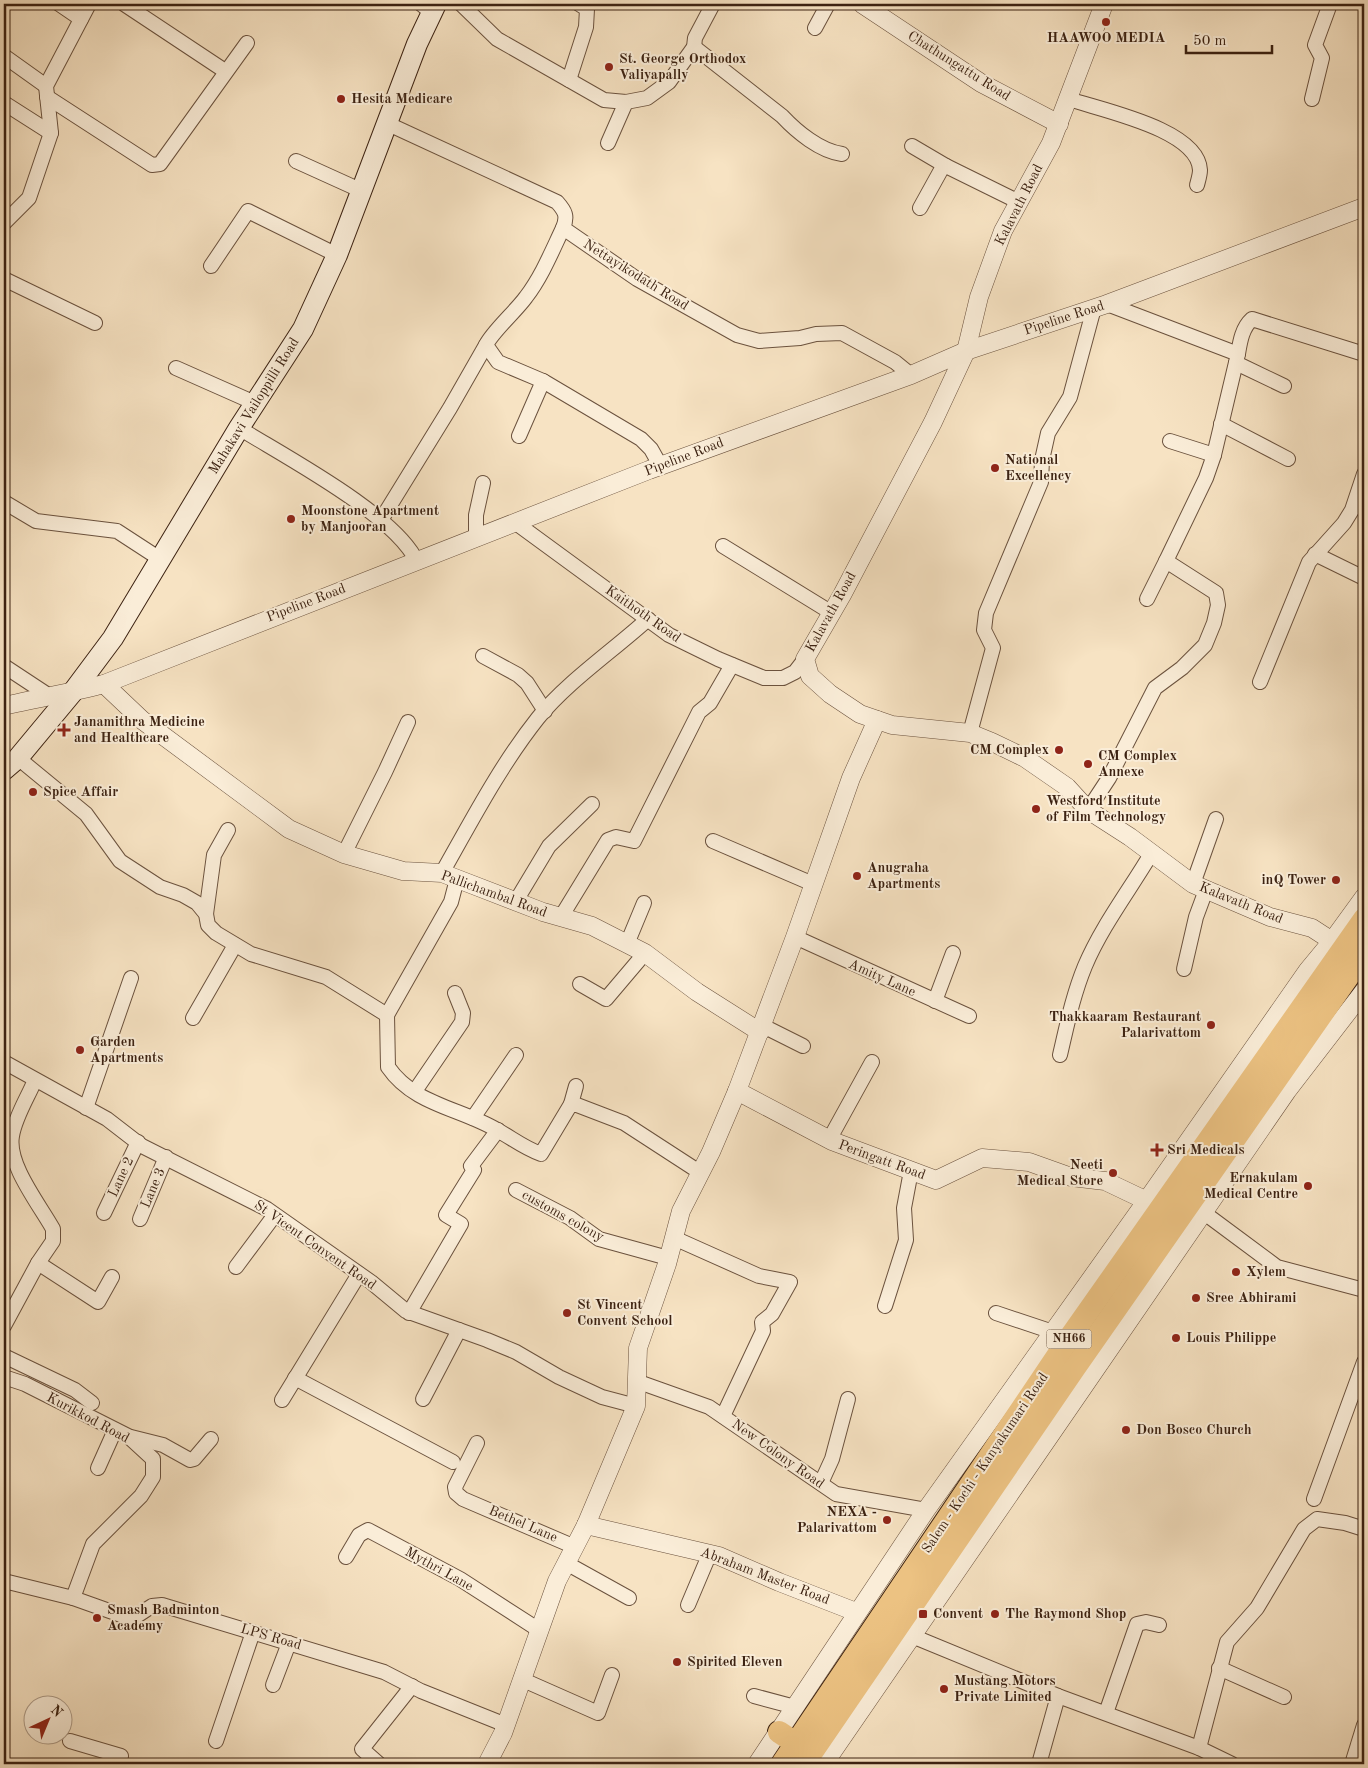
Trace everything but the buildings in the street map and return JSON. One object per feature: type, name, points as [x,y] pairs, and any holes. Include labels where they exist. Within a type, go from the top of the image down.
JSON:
[{"type":"highway","name":"Salem - Kochi - Kanyakumari Road","points":[[793,1747],[1030,1450],[1193,1196],[1364,919]]},
{"type":"highway","name":"Salem - Kochi - Kanyakumari Road","points":[[782,1764],[1057,1356],[1193,1196],[1364,954]]},
{"type":"main road","name":"Mahakavi Vailoppilli Road","points":[[11,764],[72,693],[113,638],[239,428],[303,329],[337,255],[429,6]]},
{"type":"street","points":[[59,4],[81,19]]},
{"type":"street","points":[[4,223],[30,198],[51,133],[47,91],[89,4]]},
{"type":"street","points":[[124,4],[225,71]]},
{"type":"street","points":[[461,4],[497,39],[604,100],[626,102],[647,98],[669,82],[694,47],[695,38],[712,4]]},
{"type":"street","points":[[569,80],[586,27],[586,9],[579,4]]},
{"type":"street","points":[[815,28],[828,4]]},
{"type":"street","name":"Chathungattu Road","points":[[862,4],[981,83],[1059,124]]},
{"type":"street","name":"Kalavath Road","points":[[1104,4],[1051,143],[1003,231],[979,297],[966,351],[934,422],[805,659],[810,676],[830,694],[860,714],[892,725],[970,733],[1025,758],[1067,787],[1088,810],[1200,887],[1270,917],[1312,928],[1332,941]]},
{"type":"street","points":[[1312,99],[1322,58],[1315,46],[1330,4]]},
{"type":"street","points":[[4,56],[47,91],[152,165],[160,164],[225,71],[247,43]]},
{"type":"street","points":[[694,47],[782,116],[792,126],[817,144],[842,154]]},
{"type":"street","points":[[1069,99],[1155,126],[1181,140],[1194,156],[1200,169],[1197,185]]},
{"type":"street","points":[[608,143],[626,102]]},
{"type":"street","points":[[4,103],[51,133]]},
{"type":"street","points":[[381,520],[450,408],[490,337],[502,326],[528,294],[567,219],[565,211],[556,202],[386,123]]},
{"type":"street","points":[[912,146],[946,166],[1019,202]]},
{"type":"street","points":[[296,161],[360,190]]},
{"type":"street","points":[[920,208],[941,170],[946,166]]},
{"type":"street","name":"Pipeline Road","points":[[4,706],[48,695],[72,693],[104,684],[274,615],[417,562],[660,465],[911,375],[966,351],[1101,306],[1364,207]]},
{"type":"street","points":[[211,266],[248,211],[337,255]]},
{"type":"street","name":"Nettayikodath Road","points":[[564,228],[593,250],[644,283],[737,335],[759,341],[842,333],[895,362],[911,375]]},
{"type":"street","points":[[4,279],[95,323]]},
{"type":"street","points":[[970,733],[993,648],[984,630],[986,613],[1041,482],[1042,460],[1048,433],[1070,397],[1101,306],[1237,359],[1284,386]]},
{"type":"street","points":[[1147,599],[1206,478],[1214,454],[1244,331],[1252,319],[1364,354]]},
{"type":"street","points":[[486,345],[498,362],[543,381],[641,439],[651,449],[660,465]]},
{"type":"street","points":[[176,368],[255,403]]},
{"type":"street","points":[[519,436],[543,381]]},
{"type":"street","points":[[1221,424],[1288,459]]},
{"type":"street","points":[[239,428],[341,492],[381,520],[412,551],[417,562]]},
{"type":"street","points":[[1170,441],[1214,454]]},
{"type":"street","points":[[1260,682],[1309,562],[1348,516],[1364,474]]},
{"type":"street","points":[[476,539],[476,515],[483,482]]},
{"type":"street","points":[[4,502],[36,521],[117,531],[160,559]]},
{"type":"street","name":"Kaithoth Road","points":[[516,523],[669,635],[732,665],[764,678],[783,678],[795,672],[805,659]]},
{"type":"street","points":[[723,546],[832,612]]},
{"type":"street","points":[[1315,554],[1364,578]]},
{"type":"street","points":[[1088,810],[1109,778],[1155,688],[1196,656],[1208,640],[1214,624],[1218,605],[1216,593],[1166,561]]},
{"type":"street","points":[[576,1086],[571,1104],[541,1154],[512,1141],[498,1130],[473,1118],[436,1106],[404,1085],[388,1067],[387,1015],[451,902],[449,876],[495,778],[545,711],[563,692],[648,619]]},
{"type":"street","points":[[483,656],[518,675],[527,683],[545,711]]},
{"type":"street","points":[[561,917],[608,840],[616,837],[634,842],[699,712],[710,703],[732,665]]},
{"type":"street","points":[[4,666],[48,695]]},
{"type":"street","name":"Pallichambal Road","points":[[104,684],[142,720],[290,829],[344,854],[403,871],[449,876],[561,917],[592,926],[645,953],[697,992],[760,1029]]},
{"type":"street","points":[[487,1764],[506,1725],[557,1581],[586,1524],[636,1406],[638,1348],[668,1258],[680,1211],[700,1173],[737,1091],[795,938],[851,778],[877,720]]},
{"type":"street","points":[[344,854],[408,722]]},
{"type":"street","points":[[11,764],[86,814],[120,861],[160,887],[183,895],[197,904],[206,914]]},
{"type":"street","points":[[516,901],[550,846],[592,804]]},
{"type":"street","points":[[1184,969],[1216,819]]},
{"type":"street","points":[[228,830],[214,855],[206,914],[208,925],[216,933],[251,954],[326,977],[387,1015]]},
{"type":"street","points":[[713,841],[813,884]]},
{"type":"street","points":[[1060,1055],[1068,1014],[1085,966],[1123,896],[1151,854]]},
{"type":"street","points":[[757,1764],[793,1747],[795,1707],[856,1612],[1308,970],[1364,897]]},
{"type":"street","points":[[627,944],[644,903]]},
{"type":"street","name":"Amity Lane","points":[[795,938],[969,1016]]},
{"type":"street","points":[[193,1018],[235,944]]},
{"type":"street","points":[[580,984],[606,999],[645,953]]},
{"type":"street","points":[[935,1001],[954,953]]},
{"type":"street","points":[[86,1108],[131,978]]},
{"type":"street","points":[[1364,991],[1287,1090],[1193,1196],[1277,1267],[1364,1290]]},
{"type":"street","points":[[415,1091],[462,1022],[464,1013],[455,993]]},
{"type":"street","points":[[760,1029],[802,1046]]},
{"type":"street","points":[[473,1118],[516,1055]]},
{"type":"street","name":"St Vicent Convent Road","points":[[4,1062],[107,1119],[138,1142],[230,1188],[359,1274],[409,1313],[516,1352],[559,1377],[602,1397],[636,1406]]},
{"type":"street","points":[[829,1140],[872,1062]]},
{"type":"street","points":[[4,1323],[38,1263],[53,1241],[53,1229],[13,1161],[10,1146],[12,1134],[36,1080]]},
{"type":"street","name":"Peringatt Road","points":[[737,1091],[829,1140],[936,1180],[982,1158],[1029,1162],[1071,1177],[1105,1181],[1147,1201]]},
{"type":"street","points":[[571,1104],[624,1123],[700,1173]]},
{"type":"street","points":[[409,1313],[461,1224],[446,1215],[474,1170],[471,1166],[498,1130]]},
{"type":"street","name":"Lane 2","points":[[104,1213],[138,1142]]},
{"type":"street","name":"Lane 3","points":[[140,1219],[166,1157]]},
{"type":"street","points":[[885,1306],[906,1240],[904,1208],[911,1171]]},
{"type":"street","name":"customs colony","points":[[516,1190],[570,1218],[599,1239],[668,1258]]},
{"type":"street","points":[[236,1267],[274,1216]]},
{"type":"street","points":[[674,1238],[759,1276],[790,1282],[772,1314],[762,1322],[763,1331],[723,1416]]},
{"type":"street","points":[[38,1263],[98,1302],[112,1277]]},
{"type":"street","points":[[282,1400],[359,1274]]},
{"type":"street","points":[[996,1313],[1053,1332]]},
{"type":"street","points":[[423,1399],[459,1330]]},
{"type":"street","points":[[4,1356],[75,1390],[92,1403]]},
{"type":"street","points":[[1314,1499],[1364,1362]]},
{"type":"street","name":"Kurikkod Road","points":[[4,1377],[25,1384],[128,1436],[153,1460],[153,1477],[141,1496],[93,1544],[73,1598]]},
{"type":"street","points":[[295,1378],[453,1462]]},
{"type":"street","name":"New Colony Road","points":[[636,1381],[709,1407],[836,1494],[926,1510]]},
{"type":"street","points":[[820,1483],[832,1459],[848,1399]]},
{"type":"street","points":[[98,1468],[115,1430]]},
{"type":"street","points":[[128,1436],[163,1446],[190,1460],[194,1459],[210,1439]]},
{"type":"street","name":"Bethel Lane","points":[[477,1443],[455,1487],[456,1493],[471,1502],[574,1546]]},
{"type":"street","points":[[824,1764],[912,1636],[1030,1450]]},
{"type":"street","points":[[1199,1748],[1227,1642],[1257,1608],[1304,1529],[1317,1519],[1345,1523],[1364,1529]]},
{"type":"street","name":"Abraham Master Road","points":[[586,1524],[710,1553],[856,1612]]},
{"type":"street","name":"Mythri Lane","points":[[346,1557],[359,1535],[368,1530],[460,1579],[539,1630]]},
{"type":"street","points":[[688,1606],[710,1553]]},
{"type":"street","points":[[566,1563],[629,1598]]},
{"type":"street","name":"LPS Road","points":[[4,1580],[73,1598],[132,1619],[152,1606],[162,1605],[384,1672],[412,1686],[506,1725]]},
{"type":"street","points":[[1106,1713],[1137,1624],[1146,1622],[1159,1625]]},
{"type":"street","points":[[216,1742],[252,1632]]},
{"type":"street","points":[[912,1636],[1058,1696],[1199,1748],[1232,1764]]},
{"type":"street","points":[[273,1686],[289,1643]]},
{"type":"street","points":[[1220,1668],[1284,1697]]},
{"type":"street","points":[[521,1679],[598,1713],[612,1675]]},
{"type":"street","points":[[379,1764],[362,1749],[412,1686]]},
{"type":"street","points":[[754,1696],[795,1707]]},
{"type":"street","points":[[1039,1764],[1058,1696]]},
{"type":"street","points":[[1352,1764],[1361,1743],[1364,1725]]},
{"type":"street","points":[[72,1742],[121,1756],[119,1764]]},
{"type":"place","name":"HAAWOO MEDIA","points":[[1106,22]]},
{"type":"place","name":"St. George Orthodox Valiyapally","points":[[609,67]]},
{"type":"place","name":"Hesita Medicare","points":[[341,99]]},
{"type":"place","name":"National Excellency","points":[[995,468]]},
{"type":"place","name":"Moonstone Apartment by Manjooran","points":[[291,519]]},
{"type":"place","name":"Janamithra Medicine and Healthcare","points":[[64,730]]},
{"type":"place","name":"CM Complex","points":[[1059,750]]},
{"type":"place","name":"CM Complex Annexe","points":[[1088,764]]},
{"type":"place","name":"Spice Affair","points":[[33,792]]},
{"type":"place","name":"Westford Institute of Film Technology","points":[[1036,809]]},
{"type":"place","name":"Anugraha Apartments","points":[[857,876]]},
{"type":"place","name":"inQ Tower","points":[[1336,880]]},
{"type":"place","name":"Thakkaaram Restaurant Palarivattom","points":[[1211,1025]]},
{"type":"place","name":"Garden Apartments","points":[[80,1050]]},
{"type":"place","name":"Sri Medicals","points":[[1157,1150]]},
{"type":"place","name":"Neeti Medical Store","points":[[1113,1173]]},
{"type":"place","name":"Ernakulam Medical Centre","points":[[1308,1186]]},
{"type":"place","name":"Xylem","points":[[1236,1272]]},
{"type":"place","name":"Sree Abhirami","points":[[1196,1298]]},
{"type":"place","name":"St Vincent Convent School","points":[[567,1313]]},
{"type":"place","name":"Louis Philippe","points":[[1176,1338]]},
{"type":"place","name":"Don Bosco Church","points":[[1126,1430]]},
{"type":"place","name":"NEXA - Palarivattom","points":[[887,1520]]},
{"type":"place","name":"Convent","points":[[923,1614]]},
{"type":"place","name":"The Raymond Shop","points":[[995,1614]]},
{"type":"place","name":"Smash Badminton Academy","points":[[97,1618]]},
{"type":"place","name":"Spirited Eleven","points":[[677,1662]]},
{"type":"place","name":"Mustang Motors Private Limited","points":[[944,1689]]}]
